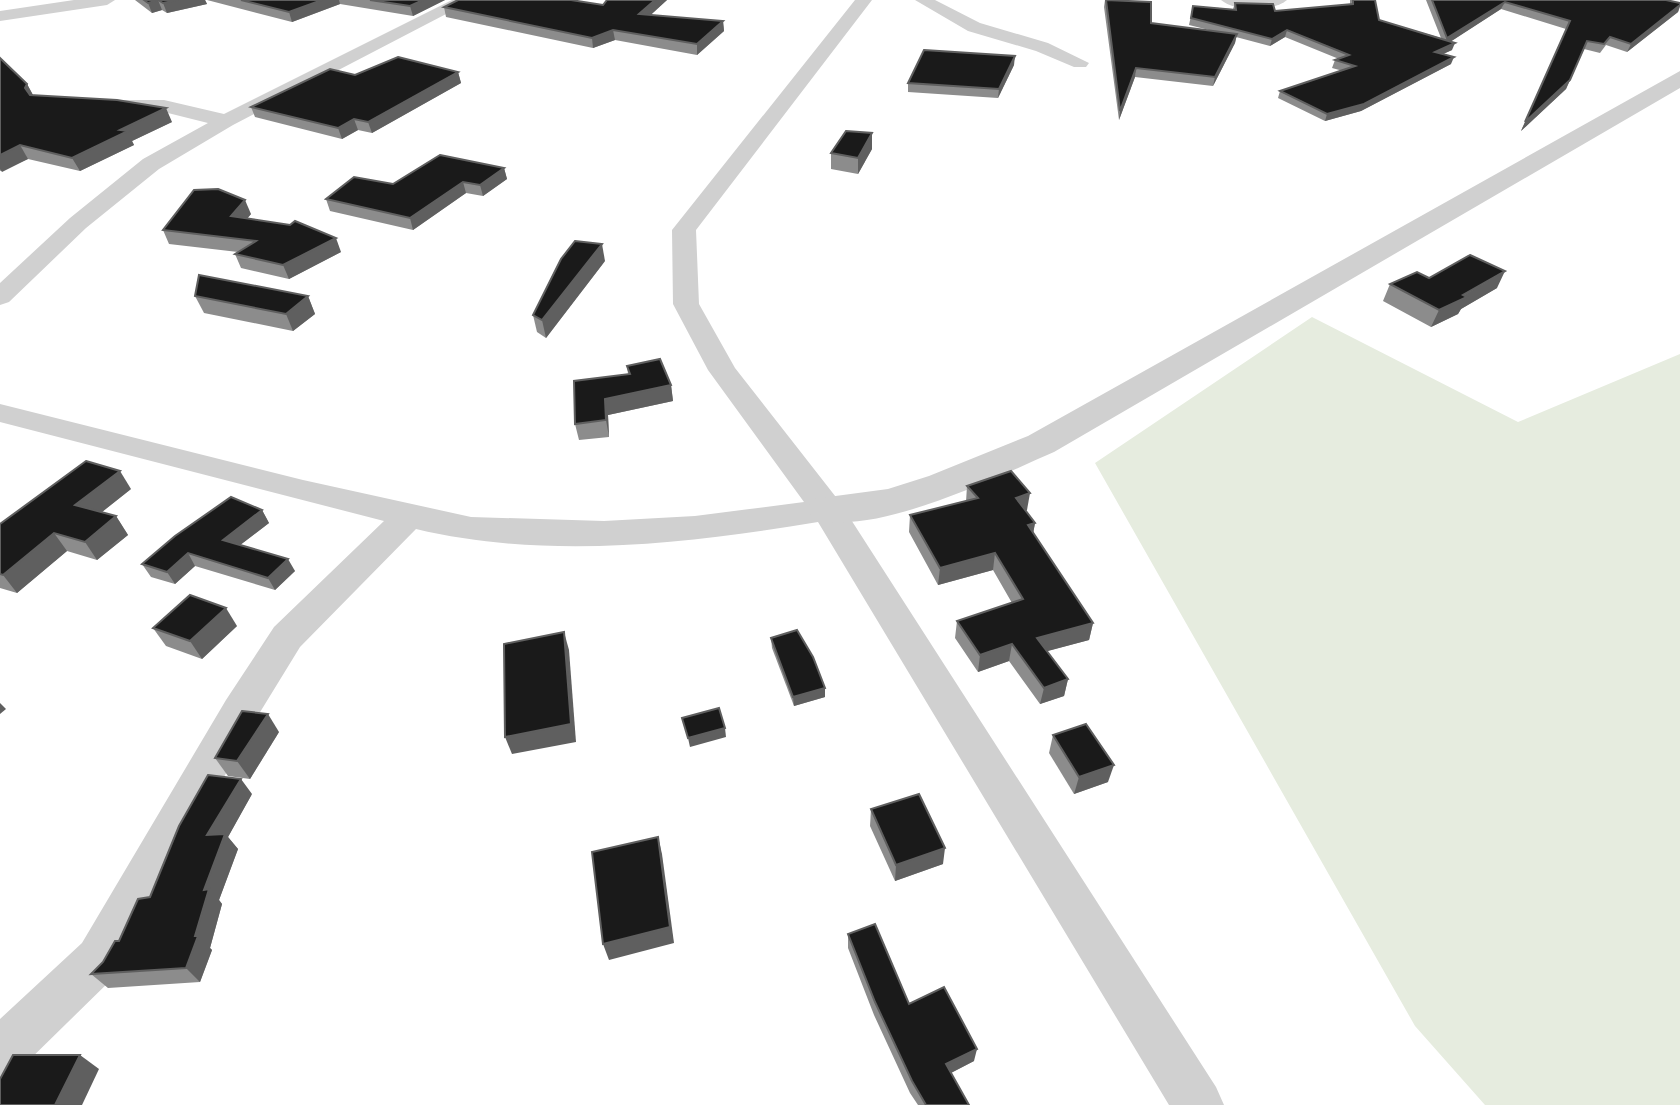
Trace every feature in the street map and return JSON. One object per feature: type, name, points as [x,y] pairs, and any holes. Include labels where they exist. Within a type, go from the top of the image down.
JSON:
[{"type":"street","points":[[0,16],[107,0]]},
{"type":"street","points":[[0,297],[78,223],[151,164],[226,121],[465,0]]},
{"type":"street","points":[[864,0],[684,230],[686,304],[722,370],[827,509],[1198,1105]]},
{"type":"street","points":[[923,0],[974,27],[1042,47],[1080,63]]},
{"type":"street","points":[[1229,0],[1265,4],[1279,0]]},
{"type":"street","points":[[0,413],[123,443],[260,482],[470,528],[610,531],[758,521],[903,498],[943,485],[1041,444],[1680,78]]},
{"type":"street","points":[[90,103],[164,106],[226,121]]},
{"type":"street","points":[[86,469],[123,443]]},
{"type":"street","points":[[0,1053],[99,959],[240,711],[287,637],[410,515]]},
{"type":"shaded area","points":[[1312,317],[1518,422],[1680,354],[1680,1105],[1485,1105],[1415,1026],[1095,463]]},
{"type":"building","points":[[241,0],[322,0],[289,12]]},
{"type":"building","points":[[370,0],[423,0],[410,6]]},
{"type":"building","points":[[458,0],[571,0],[603,5],[607,0],[655,0],[639,14],[723,21],[697,44],[613,30],[592,38],[444,7]]},
{"type":"building","points":[[1106,0],[1151,2],[1151,23],[1237,34],[1215,77],[1136,68],[1120,111]]},
{"type":"building","points":[[1353,0],[1375,0],[1379,20],[1455,43],[1435,52],[1454,57],[1364,104],[1327,114],[1280,91],[1355,66],[1335,60],[1349,55],[1287,30],[1272,39],[1191,18],[1193,6],[1236,10],[1235,3],[1273,4],[1275,11],[1353,4]]},
{"type":"building","points":[[1432,0],[1666,0],[1680,5],[1631,44],[1610,37],[1604,44],[1587,41],[1570,80],[1525,122],[1570,21],[1505,2],[1447,38]]},
{"type":"building","points":[[924,50],[1015,56],[999,89],[908,83]]},
{"type":"building","points":[[398,57],[458,72],[368,122],[354,119],[338,128],[251,107],[330,69],[355,75]]},
{"type":"building","points":[[0,58],[27,84],[25,88],[30,95],[117,100],[166,108],[120,130],[128,131],[72,158],[20,145],[0,155]]},
{"type":"building","points":[[846,131],[872,133],[858,158],[831,153]]},
{"type":"building","points":[[440,155],[504,168],[480,185],[463,182],[410,218],[326,199],[354,177],[393,184]]},
{"type":"building","points":[[218,189],[245,200],[231,216],[290,225],[295,221],[336,238],[283,265],[235,254],[256,241],[163,230],[194,190]]},
{"type":"building","points":[[575,241],[602,244],[542,320],[533,315],[561,259]]},
{"type":"building","points":[[1470,255],[1505,271],[1463,295],[1467,297],[1439,310],[1390,284],[1417,272],[1429,278]]},
{"type":"building","points":[[199,275],[308,296],[286,314],[195,296]]},
{"type":"building","points":[[660,359],[671,385],[605,399],[606,420],[575,424],[574,381],[630,374],[627,366]]},
{"type":"building","points":[[86,461],[120,471],[75,505],[116,516],[85,542],[54,533],[3,575],[0,574],[0,524]]},
{"type":"building","points":[[1011,471],[1030,493],[1016,498],[1035,523],[1028,525],[1093,623],[1037,638],[1068,679],[1044,688],[1012,644],[980,655],[957,621],[1023,599],[995,553],[940,568],[910,515],[978,498],[967,486]]},
{"type":"building","points":[[231,497],[262,510],[223,540],[288,559],[268,578],[188,553],[167,572],[142,564],[175,536]]},
{"type":"building","points":[[190,595],[226,608],[190,641],[153,628]]},
{"type":"building","points":[[797,630],[813,657],[825,688],[793,697],[771,638]]},
{"type":"building","points":[[564,632],[571,724],[505,737],[504,644]]},
{"type":"building","points":[[719,708],[725,728],[688,738],[682,718]]},
{"type":"building","points":[[242,711],[268,714],[237,761],[215,758]]},
{"type":"building","points":[[1086,724],[1114,765],[1079,777],[1053,735]]},
{"type":"building","points":[[208,775],[241,779],[207,835],[225,834],[204,890],[209,889],[195,936],[198,936],[186,968],[91,974],[103,962],[115,941],[119,941],[138,899],[150,897],[179,826]]},
{"type":"building","points":[[919,794],[945,848],[896,865],[871,809]]},
{"type":"building","points":[[658,837],[670,927],[603,944],[592,852]]},
{"type":"building","points":[[875,924],[909,1004],[944,987],[977,1049],[946,1064],[969,1105],[926,1105],[912,1081],[848,934]]},
{"type":"building","points":[[13,1055],[80,1055],[55,1105],[0,1105],[0,1079]]}]
